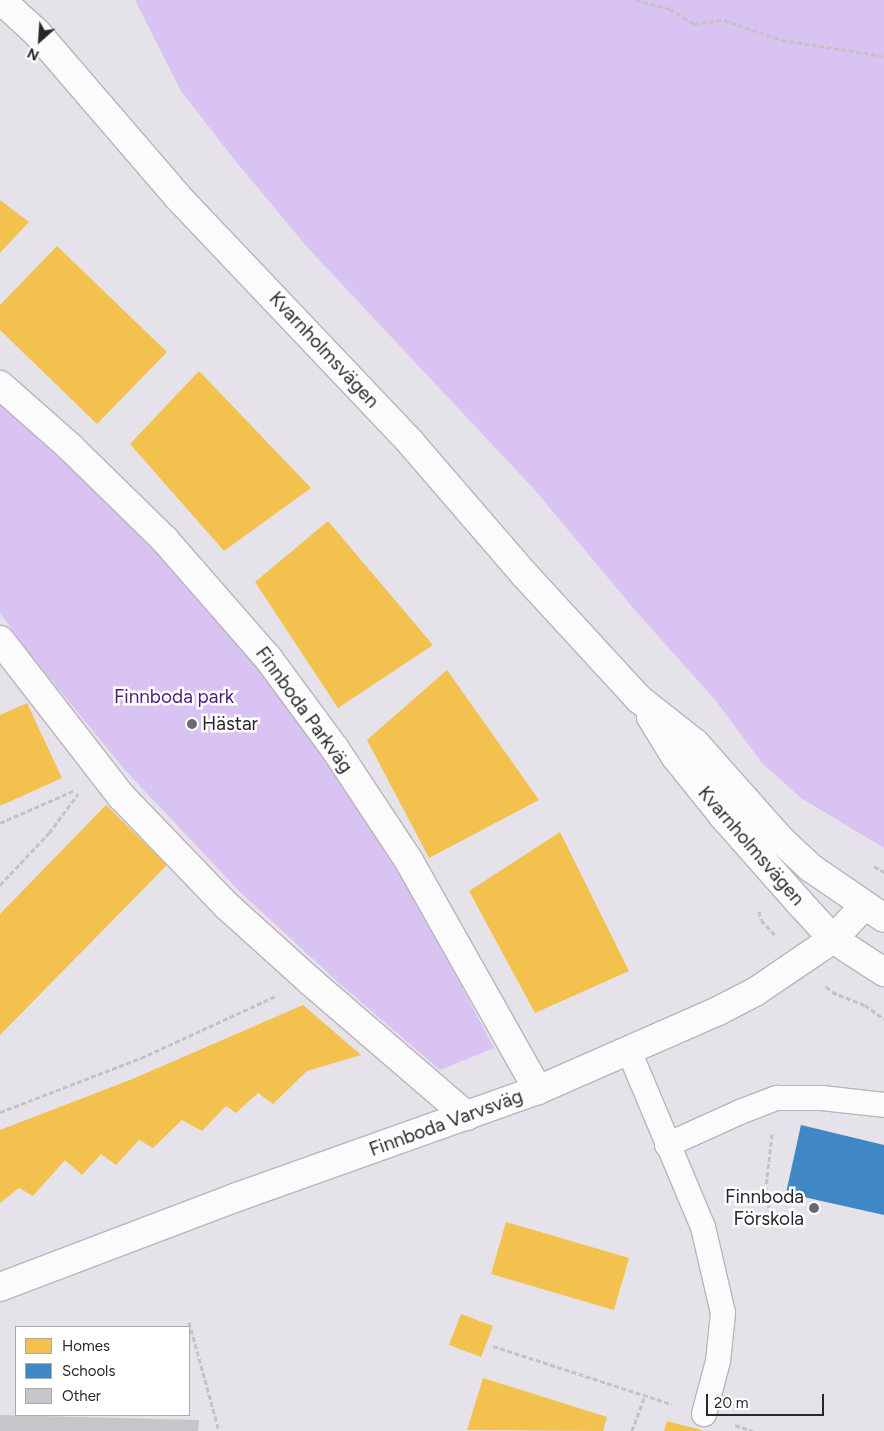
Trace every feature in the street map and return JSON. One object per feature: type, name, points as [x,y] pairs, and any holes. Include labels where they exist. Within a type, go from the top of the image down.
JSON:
[{"type":"street","name":"Kvarnholmsvägen","points":[[4,1],[37,33],[177,196],[411,443],[525,575],[639,699],[695,743],[793,852],[811,868],[874,912]]},
{"type":"street","name":"Finnboda Parkväg","points":[[0,385],[70,446],[166,540],[268,658],[335,749],[409,861],[538,1090]]},
{"type":"street","points":[[0,640],[94,781],[310,981],[467,1116]]},
{"type":"street","name":"Kvarnholmsvägen","points":[[639,699],[675,756],[711,801],[833,939],[884,972]]},
{"type":"street","name":"Finnboda Varvsväg","points":[[0,1288],[237,1197],[538,1090],[718,1011],[756,992],[874,912]]},
{"type":"lane","points":[[628,1051],[702,1227],[723,1313],[718,1361],[704,1414]]},
{"type":"lane","points":[[666,1145],[732,1115],[777,1098],[822,1098],[884,1105]]},
{"type":"path","points":[[636,0],[670,9],[694,24],[724,20],[782,40],[884,56]]},
{"type":"path","points":[[0,823],[94,781]]},
{"type":"path","points":[[0,885],[94,781]]},
{"type":"path","points":[[0,1112],[141,1058],[310,981]]},
{"type":"path","points":[[865,1005],[884,1020]]},
{"type":"path","points":[[777,1098],[765,1195],[772,1216],[786,1222]]},
{"type":"path","points":[[189,1322],[219,1431]]},
{"type":"path","points":[[493,1346],[754,1431]]},
{"type":"path","points":[[632,1431],[645,1396]]},
{"type":"green space","points":[[135,0],[884,0],[884,848],[801,798],[762,763],[716,701],[634,609],[534,489],[307,247],[233,158],[181,91]]},
{"type":"green space","name":"Finnboda park","points":[[0,399],[84,474],[239,641],[344,781],[420,907],[494,1048],[440,1070],[339,983],[240,892],[125,770],[29,653],[0,613]]},
{"type":"building: Homes","points":[[0,200],[29,222],[0,253]]},
{"type":"building: Homes","points":[[57,246],[167,352],[97,424],[0,330],[0,305]]},
{"type":"building: Homes","points":[[199,371],[311,488],[224,551],[130,444]]},
{"type":"building: Homes","points":[[328,521],[433,645],[338,708],[255,582]]},
{"type":"building: Homes","points":[[447,670],[539,800],[429,858],[367,740]]},
{"type":"building: Homes","points":[[27,703],[62,778],[0,806],[0,715]]},
{"type":"building: Homes","points":[[106,805],[167,865],[0,1035],[0,914]]},
{"type":"building: Homes","points":[[560,832],[629,971],[535,1013],[469,891]]},
{"type":"building: Homes","points":[[303,1005],[361,1055],[307,1071],[273,1104],[258,1093],[236,1113],[226,1106],[202,1131],[182,1120],[153,1148],[139,1140],[116,1165],[101,1154],[82,1175],[65,1160],[33,1196],[19,1188],[0,1203],[0,1130],[130,1080]]},
{"type":"building: Homes","points":[[506,1222],[629,1258],[614,1310],[491,1274]]},
{"type":"building: Homes","points":[[461,1314],[493,1326],[481,1357],[449,1345]]},
{"type":"building: Homes","points":[[483,1378],[607,1417],[603,1431],[467,1430]]},
{"type":"building: Homes","points":[[667,1421],[701,1430],[701,1431],[664,1431]]},
{"type":"building: Schools","points":[[801,1125],[884,1145],[884,1215],[786,1193]]},
{"type":"building: Other","points":[[0,1415],[199,1420],[198,1431],[0,1431]]},
{"type":"place","name":"Hästar","points":[[192,724]]},
{"type":"place","name":"Finnboda Förskola","points":[[814,1208]]}]
